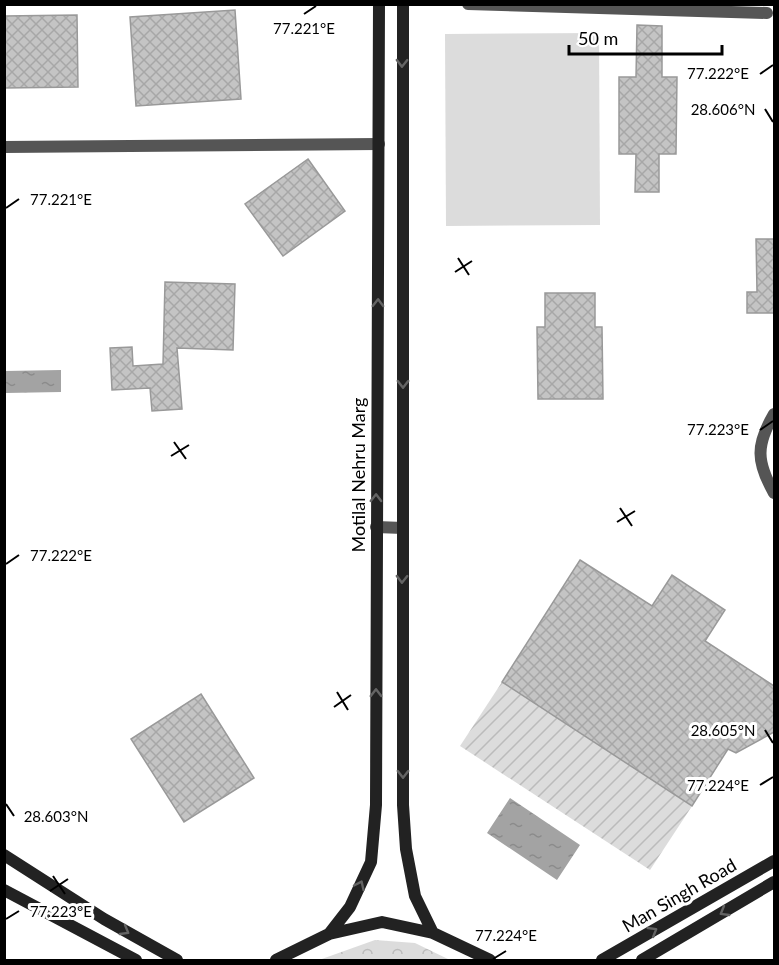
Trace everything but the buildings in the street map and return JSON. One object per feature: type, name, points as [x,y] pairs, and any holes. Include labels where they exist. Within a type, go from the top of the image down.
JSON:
[{"type":"main road","name":"Motilal Nehru Marg","points":[[329,934],[350,907],[371,862],[376,806],[379,4]]},
{"type":"main road","points":[[403,4],[403,758],[406,849],[415,896],[434,933]]},
{"type":"main road","points":[[4,855],[104,919],[177,960]]},
{"type":"main road","name":"Man Singh Road","points":[[602,960],[774,861]]},
{"type":"main road","name":"Man Singh Road","points":[[642,960],[774,882]]},
{"type":"main road","points":[[4,890],[136,960]]},
{"type":"main road","points":[[276,960],[329,934],[382,922],[434,933],[490,960]]},
{"type":"street","points":[[468,4],[767,13]]},
{"type":"street","points":[[4,147],[379,144]]},
{"type":"street","points":[[774,414],[760,439],[759,455],[774,493]]},
{"type":"street","points":[[376,527],[403,528]]},
{"type":"green space","points":[[599,33],[600,225],[446,226],[445,34]]},
{"type":"green space","points":[[502,682],[692,806],[650,870],[460,746]]},
{"type":"green space","points":[[375,940],[415,943],[450,960],[319,960]]},
{"type":"water","points":[[61,370],[61,392],[6,393],[5,371]]},
{"type":"water","points":[[510,798],[580,845],[557,880],[487,833]]}]
